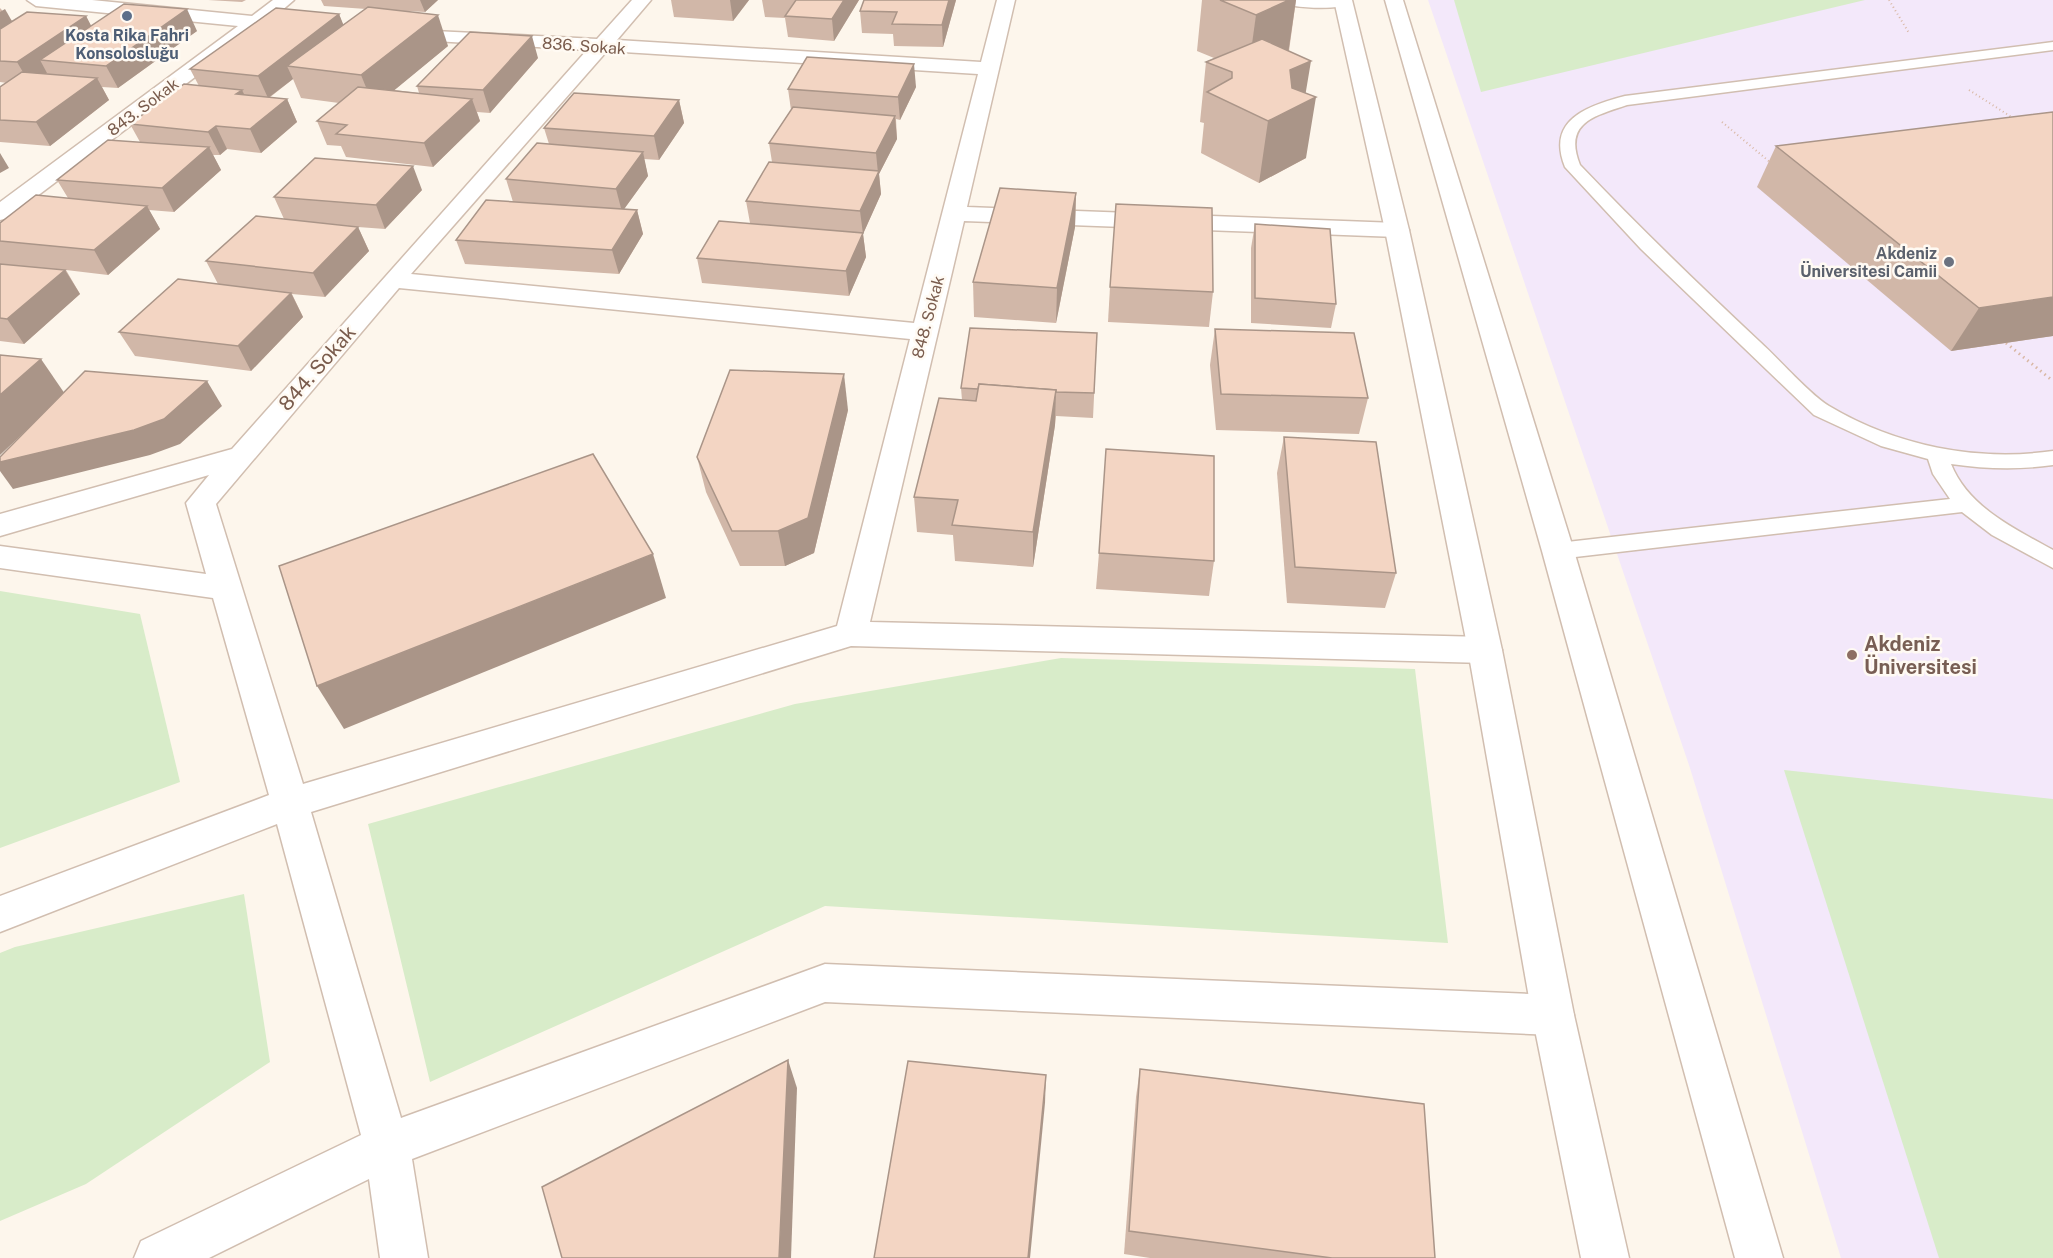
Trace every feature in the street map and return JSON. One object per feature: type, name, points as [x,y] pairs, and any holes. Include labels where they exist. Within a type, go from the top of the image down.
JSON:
[{"type":"street","points":[[36,0],[315,27]]},
{"type":"street","name":"843. Sokak","points":[[0,213],[285,0]]},
{"type":"street","name":"844. Sokak","points":[[404,1258],[387,1146],[290,803],[201,503],[393,280],[642,0]]},
{"type":"street","name":"848. Sokak","points":[[851,634],[923,332],[956,214],[1006,0]]},
{"type":"street","points":[[1287,0],[1343,1],[1397,230],[1485,650],[1553,1016],[1605,1258]]},
{"type":"street","points":[[1394,0],[1558,551],[1758,1258]]},
{"type":"street","name":"836. Sokak","points":[[386,32],[601,47],[989,69]]},
{"type":"street","points":[[956,214],[1397,230]]},
{"type":"street","points":[[393,280],[923,332]]},
{"type":"street","points":[[0,525],[243,455]]},
{"type":"street","points":[[0,557],[226,588]]},
{"type":"street","points":[[0,914],[290,803],[851,634],[1485,650]]},
{"type":"street","points":[[158,1258],[387,1146],[825,983],[1553,1016]]},
{"type":"lane","points":[[2053,46],[1625,101],[1588,113],[1576,123],[1568,135],[1566,150],[1573,167],[1647,245],[1821,410],[1888,441],[1937,455],[1984,462],[2025,462],[2053,458]]},
{"type":"lane","points":[[1937,455],[1941,471],[1968,504],[1988,521],[2052,558]]},
{"type":"lane","points":[[1558,551],[1968,504]]},
{"type":"path","points":[[1927,64],[2014,119]]},
{"type":"path","points":[[1686,93],[1777,168]]},
{"type":"path","points":[[2006,343],[2053,381]]},
{"type":"shaded area","name":"Akdeniz Üniversitesi","points":[[1428,0],[2053,0],[2053,1258],[1841,1258],[1689,765]]},
{"type":"green space","points":[[1454,0],[1865,0],[1481,92]]},
{"type":"green space","points":[[0,591],[140,614],[180,782],[0,848]]},
{"type":"green space","points":[[1061,658],[1415,669],[1448,943],[825,906],[430,1082],[368,824],[795,704]]},
{"type":"green space","points":[[1784,770],[2053,799],[2053,1258],[1939,1258]]},
{"type":"green space","points":[[244,894],[270,1062],[86,1184],[0,1221],[0,953],[15,947]]},
{"type":"building","points":[[796,0],[844,0],[832,19],[785,16]]},
{"type":"building","points":[[864,0],[949,0],[942,25],[892,24],[897,12],[860,11]]},
{"type":"building","points":[[1220,0],[1289,0],[1256,15]]},
{"type":"building","points":[[124,4],[187,9],[106,66],[40,60]]},
{"type":"building","points":[[368,7],[438,15],[361,75],[287,66]]},
{"type":"building","points":[[276,8],[339,14],[258,76],[190,69]]},
{"type":"building","points":[[27,12],[86,16],[17,62],[0,61],[0,29]]},
{"type":"building","points":[[470,32],[532,36],[483,90],[417,86]]},
{"type":"building","points":[[1262,39],[1311,61],[1290,70],[1292,88],[1316,97],[1268,121],[1207,92],[1232,78],[1232,72],[1206,62]]},
{"type":"building","points":[[807,57],[914,64],[898,97],[788,89]]},
{"type":"building","points":[[22,72],[97,78],[36,122],[0,120],[0,87]]},
{"type":"building","points":[[184,84],[242,90],[236,94],[287,99],[250,129],[216,126],[208,132],[130,124]]},
{"type":"building","points":[[358,87],[472,99],[424,143],[336,134],[347,125],[317,121]]},
{"type":"building","points":[[574,93],[679,100],[654,136],[544,128]]},
{"type":"building","points":[[793,107],[895,116],[876,153],[769,143]]},
{"type":"building","name":"Akdeniz Üniversitesi Camii","points":[[2053,112],[2053,297],[1979,308],[1776,146]]},
{"type":"building","points":[[108,140],[209,147],[162,188],[57,180]]},
{"type":"building","points":[[537,143],[643,152],[616,189],[506,179]]},
{"type":"building","points":[[315,158],[413,166],[376,205],[274,197]]},
{"type":"building","points":[[769,162],[879,171],[860,211],[746,201]]},
{"type":"building","points":[[1000,188],[1076,193],[1057,288],[973,282]]},
{"type":"building","points":[[36,195],[147,206],[94,250],[0,241],[0,223]]},
{"type":"building","points":[[486,200],[637,210],[612,250],[456,240]]},
{"type":"building","points":[[1116,204],[1212,208],[1213,292],[1110,287]]},
{"type":"building","points":[[256,216],[358,227],[313,273],[206,261]]},
{"type":"building","points":[[719,221],[863,233],[846,271],[697,258]]},
{"type":"building","points":[[1255,224],[1330,229],[1336,304],[1255,298]]},
{"type":"building","points":[[0,264],[65,270],[7,319],[0,318]]},
{"type":"building","points":[[178,279],[291,293],[238,346],[119,332]]},
{"type":"building","points":[[970,328],[1097,333],[1094,393],[1056,392],[1056,390],[979,384],[978,389],[961,388]]},
{"type":"building","points":[[1215,329],[1354,333],[1368,398],[1221,394]]},
{"type":"building","points":[[0,355],[41,359],[0,395]]},
{"type":"building","points":[[730,370],[844,374],[808,518],[778,531],[732,531],[697,457]]},
{"type":"building","points":[[85,371],[207,381],[164,419],[134,430],[0,462],[0,457]]},
{"type":"building","points":[[979,384],[1056,390],[1033,532],[952,525],[958,500],[914,497],[939,398],[976,401]]},
{"type":"building","points":[[1284,437],[1376,442],[1396,573],[1295,567]]},
{"type":"building","points":[[1106,449],[1214,456],[1214,561],[1099,553]]},
{"type":"building","points":[[593,454],[653,554],[317,686],[279,566]]},
{"type":"building","points":[[788,1060],[779,1258],[562,1258],[542,1187]]},
{"type":"building","points":[[908,1061],[1046,1075],[1028,1258],[874,1258]]},
{"type":"building","points":[[1140,1069],[1424,1104],[1435,1258],[1332,1258],[1129,1231]]},
{"type":"place","name":"Kosta Rika Fahri Konsolosluğu","points":[[127,16]]},
{"type":"place","name":"Akdeniz Üniversitesi Camii","points":[[1949,262]]},
{"type":"place","name":"Akdeniz Üniversitesi","points":[[1852,655]]}]
